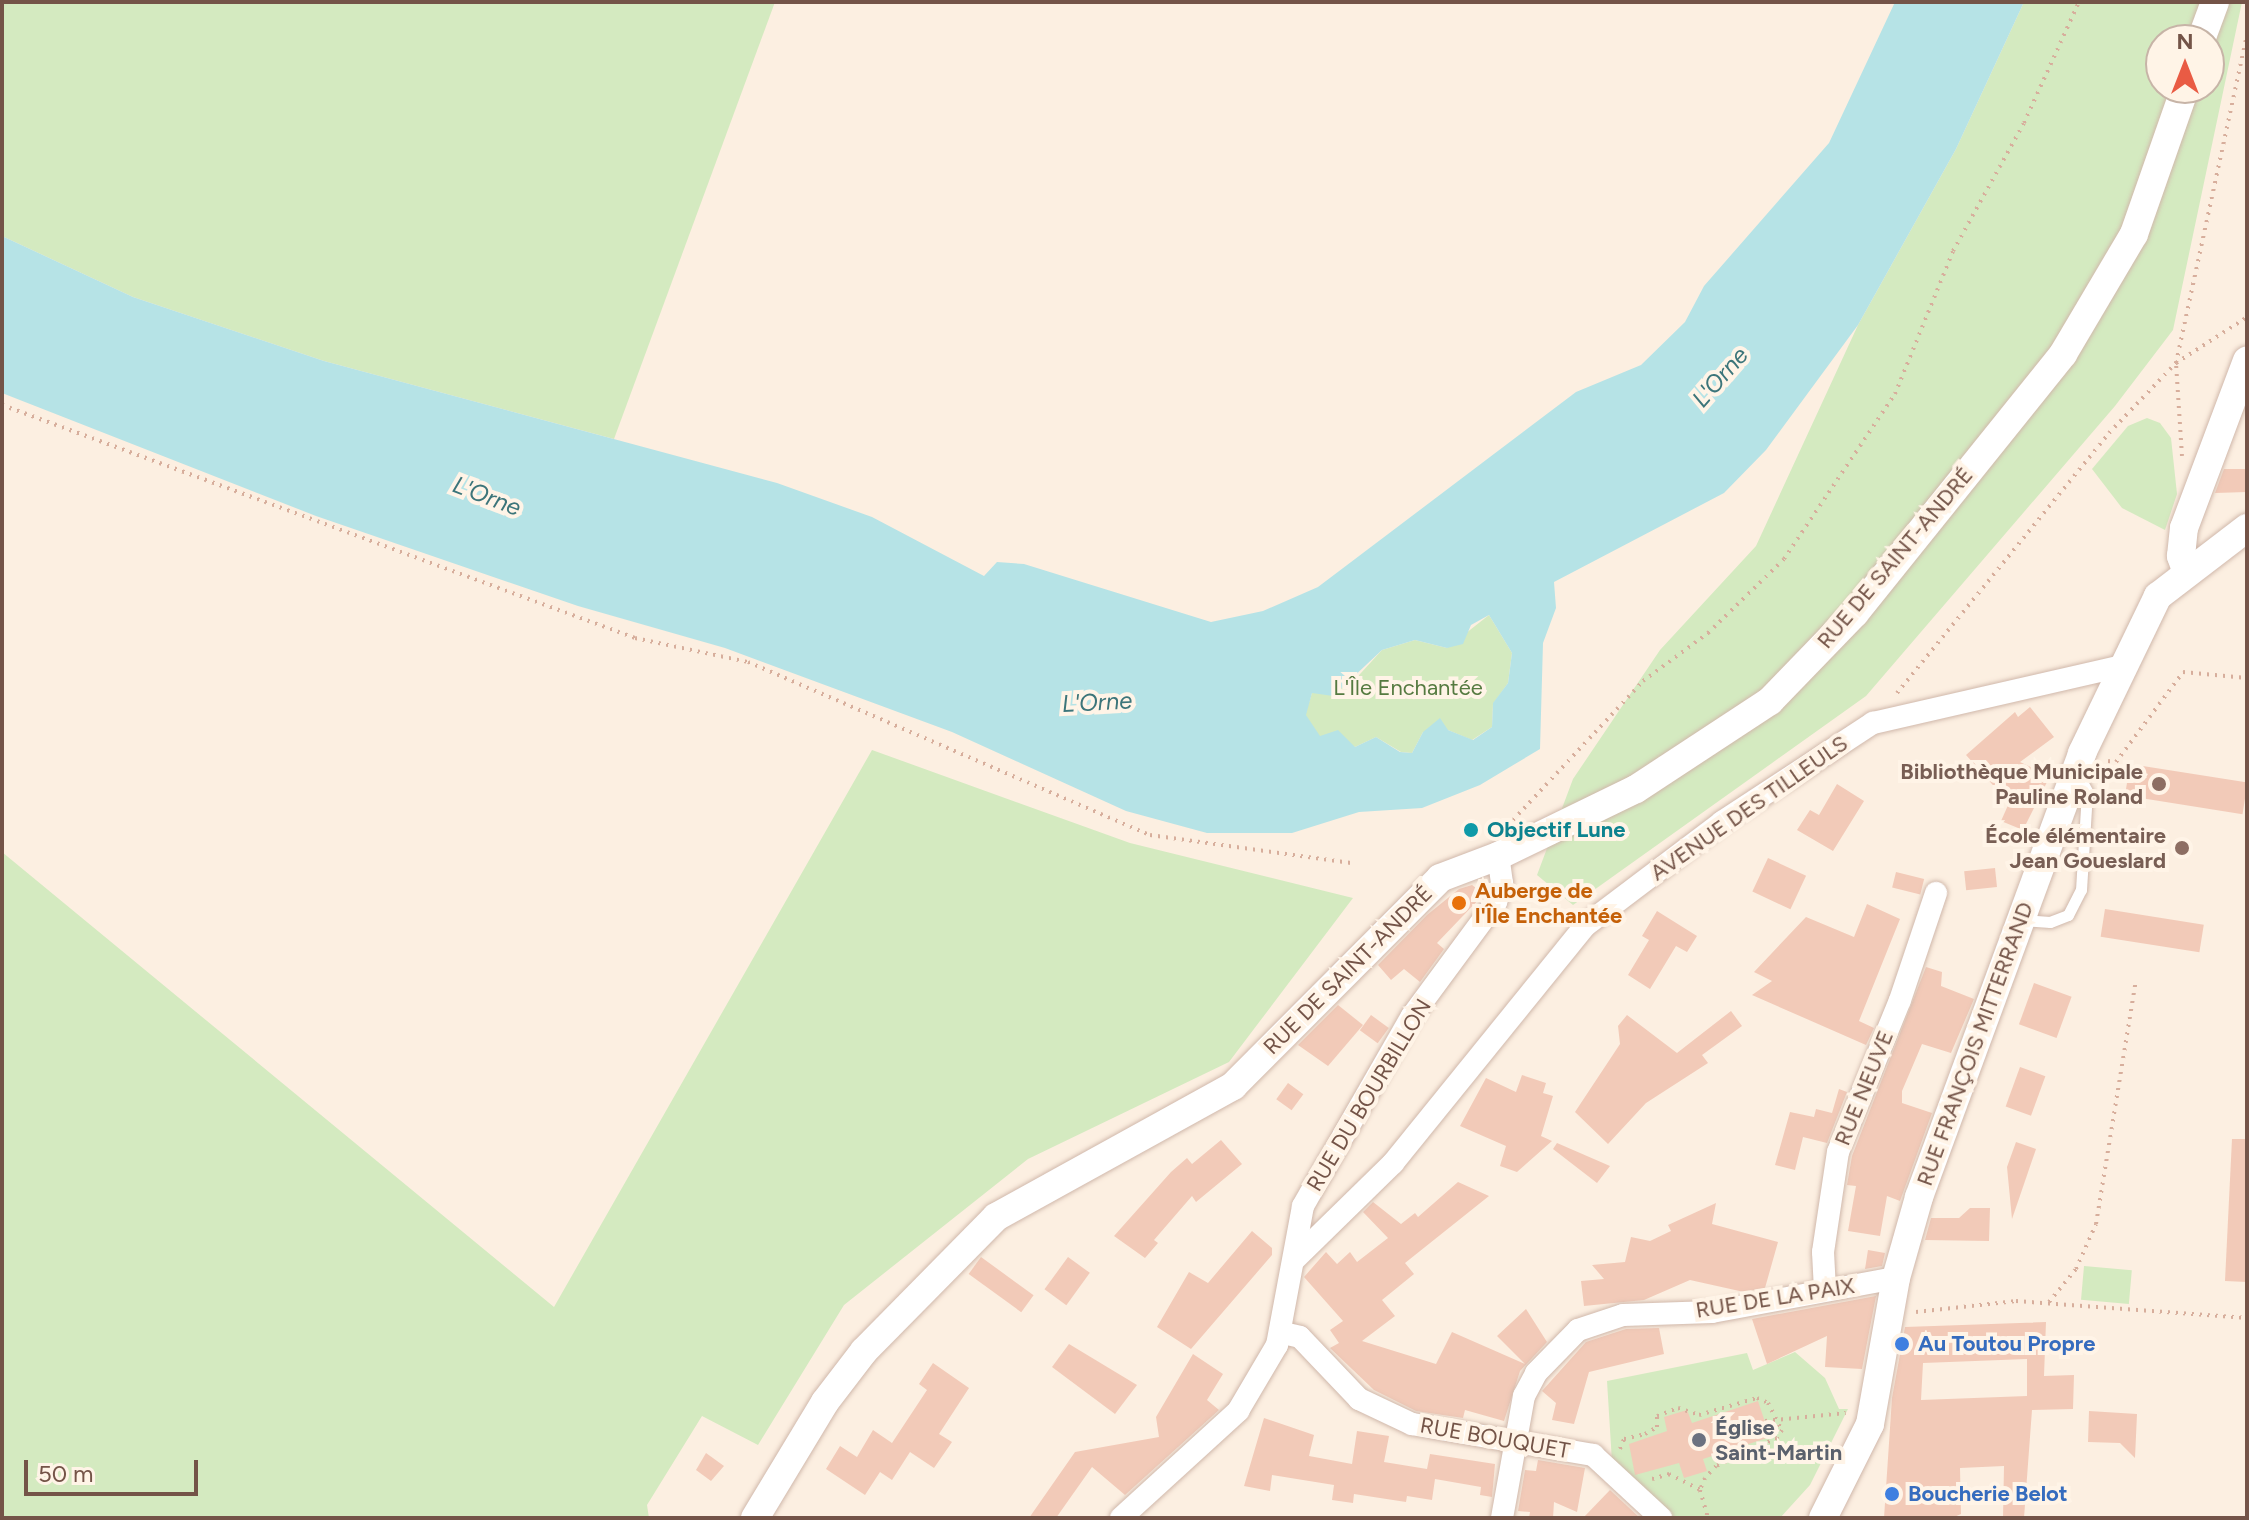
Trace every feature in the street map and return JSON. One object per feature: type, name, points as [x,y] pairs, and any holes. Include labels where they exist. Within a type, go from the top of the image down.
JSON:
[{"type":"street","points":[[2207,24],[2215,2]]},
{"type":"street","name":"RUE DE SAINT-ANDRÉ","points":[[755,1518],[854,1364],[954,1254],[996,1217],[1233,1086],[1411,902],[1440,878],[1498,856],[1636,789],[1770,701],[1855,613],[2063,354],[2134,234],[2179,104]]},
{"type":"street","points":[[2186,570],[2181,556],[2184,528],[2247,360]]},
{"type":"street","name":"RUE FRANÇOIS MITTERRAND","points":[[1823,1518],[1875,1410],[1896,1278],[1919,1197],[2076,770],[2122,666],[2158,596],[2186,570],[2247,528]]},
{"type":"street","name":"AVENUE DES TILLEULS","points":[[1294,1260],[1393,1163],[1586,925],[1722,822],[1873,723],[2122,666]]},
{"type":"street","name":"RUE DU BOURBILLON","points":[[1283,1333],[1303,1206],[1412,1016],[1496,902],[1502,883],[1498,856]]},
{"type":"street","name":"RUE NEUVE","points":[[1825,1290],[1823,1252],[1838,1152],[1900,1000],[1936,893]]},
{"type":"street","name":"RUE DE LA PAIX","points":[[1502,1518],[1513,1440],[1524,1396],[1536,1373],[1578,1330],[1623,1315],[1712,1312],[1896,1278]]},
{"type":"street","points":[[1121,1518],[1238,1411],[1283,1333]]},
{"type":"street","name":"RUE BOUQUET","points":[[1283,1333],[1300,1337],[1359,1399],[1412,1424],[1593,1455],[1661,1518]]},
{"type":"lane","points":[[2021,920],[2050,922],[2068,915],[2081,890],[2087,791],[2076,770]]},
{"type":"path","points":[[1498,856],[1516,814],[1582,741],[1643,681],[1708,633],[1784,559],[1895,394],[1953,251],[2024,123],[2079,2]]},
{"type":"path","points":[[2184,467],[2176,363],[2247,34]]},
{"type":"path","points":[[1873,723],[2109,433],[2176,363],[2247,317]]},
{"type":"path","points":[[2,405],[635,638],[748,662],[1150,835],[1351,863]]},
{"type":"path","points":[[2108,761],[2116,762],[2183,672],[2247,678]]},
{"type":"path","points":[[2049,1302],[2076,1269],[2096,1224],[2136,979]]},
{"type":"path","points":[[1908,1312],[2049,1302],[2247,1318]]},
{"type":"path","points":[[1622,1455],[1624,1439],[1645,1434],[1657,1427],[1657,1416],[1678,1408],[1699,1415],[1757,1398],[1768,1403],[1779,1420],[1777,1438],[1716,1466],[1700,1490]]},
{"type":"path","points":[[1765,1421],[1857,1416]]},
{"type":"path","points":[[1641,1482],[1669,1474],[1700,1490],[1708,1518]]},
{"type":"green space","points":[[2,2],[775,2],[614,439],[324,361],[133,297],[2,236]]},
{"type":"green space","points":[[2024,2],[2242,2],[2225,83],[2225,24],[2145,24],[2145,104],[2221,104],[2173,330],[2115,406],[1866,696],[1573,905],[1537,875],[1573,779],[1660,650],[1756,546],[1858,325],[1956,149]]},
{"type":"green space","points":[[2147,418],[2160,423],[2171,438],[2177,494],[2165,530],[2122,508],[2092,469],[2128,426]]},
{"type":"green space","name":"L'Île Enchantée","points":[[1489,615],[1512,653],[1508,683],[1493,704],[1492,727],[1472,740],[1448,730],[1423,732],[1412,753],[1401,752],[1376,737],[1355,747],[1320,737],[1305,715],[1312,693],[1350,685],[1382,650],[1415,640],[1447,648]]},
{"type":"green space","points":[[872,750],[1130,843],[1353,898],[1229,1062],[1028,1159],[844,1305],[758,1445],[702,1416],[647,1505],[649,1518],[2,1518],[2,852],[554,1307]]},
{"type":"green space","points":[[2084,1266],[2132,1270],[2129,1304],[2081,1300]]},
{"type":"green space","points":[[1795,1352],[1825,1378],[1839,1409],[1848,1409],[1810,1485],[1780,1518],[1669,1518],[1612,1462],[1607,1381],[1747,1353],[1753,1370]]},
{"type":"water","name":"L'Orne","points":[[1895,2],[2024,2],[1956,149],[1858,325],[1766,450],[1724,493],[1554,582],[1556,608],[1543,643],[1540,749],[1480,785],[1422,808],[1359,812],[1292,833],[1207,833],[1126,811],[952,732],[725,648],[578,606],[316,516],[2,393],[2,236],[133,297],[324,361],[777,483],[872,517],[984,576],[997,562],[1024,564],[1211,622],[1263,611],[1318,587],[1576,392],[1641,365],[1685,322],[1704,286],[1829,143]],"holes":[[[1489,615],[1512,653],[1508,683],[1493,703],[1492,727],[1473,740],[1448,730],[1440,718],[1423,732],[1412,753],[1400,752],[1376,737],[1355,747],[1338,730],[1320,736],[1306,715],[1312,693],[1333,696],[1382,650],[1415,640],[1447,648],[1463,644],[1471,625]]]},
{"type":"building","points":[[2224,469],[2247,469],[2247,492],[2215,493]]},
{"type":"building","points":[[2030,707],[2054,737],[2020,762],[2050,776],[2023,830],[2001,821],[2009,803],[1966,755],[2015,712],[2018,717]]},
{"type":"building","points":[[2130,764],[2247,783],[2243,814],[2125,796]]},
{"type":"building","points":[[1837,784],[1864,801],[1833,851],[1797,830],[1810,810],[1819,815]]},
{"type":"building","points":[[1768,858],[1806,876],[1790,909],[1752,892]]},
{"type":"building","points":[[1995,868],[1997,887],[1966,890],[1964,871]]},
{"type":"building","points":[[1896,872],[1924,879],[1920,895],[1892,888]]},
{"type":"building","points":[[1472,885],[1484,894],[1437,943],[1444,949],[1420,982],[1404,969],[1391,980],[1378,965],[1427,915],[1459,889]]},
{"type":"building","points":[[1867,904],[1900,919],[1859,1021],[1874,1028],[1866,1045],[1752,995],[1772,981],[1754,972],[1806,917],[1854,937]]},
{"type":"building","points":[[2105,909],[2204,925],[2199,952],[2101,937]]},
{"type":"building","points":[[1657,911],[1697,936],[1687,952],[1676,946],[1650,989],[1628,975],[1649,940],[1642,936]]},
{"type":"building","points":[[1926,967],[1942,972],[1941,986],[1974,999],[1951,1053],[1922,1044],[1902,1091],[1902,1103],[1932,1113],[1900,1201],[1887,1196],[1880,1236],[1848,1231],[1856,1186],[1847,1185],[1852,1156]]},
{"type":"building","points":[[2034,983],[2072,997],[2057,1038],[2019,1024]]},
{"type":"building","points":[[1338,1005],[1363,1025],[1328,1066],[1298,1045]]},
{"type":"building","points":[[1731,1011],[1742,1026],[1702,1055],[1708,1063],[1646,1103],[1608,1144],[1575,1112],[1620,1044],[1618,1026],[1627,1015],[1677,1053]]},
{"type":"building","points":[[1371,1015],[1389,1028],[1378,1043],[1360,1030]]},
{"type":"building","points":[[2020,1067],[2045,1076],[2031,1116],[2006,1106]]},
{"type":"building","points":[[1522,1075],[1546,1083],[1543,1093],[1553,1096],[1541,1136],[1552,1141],[1517,1172],[1500,1166],[1506,1146],[1460,1126],[1486,1078],[1516,1092]]},
{"type":"building","points":[[1288,1083],[1303,1094],[1292,1110],[1276,1099]]},
{"type":"building","points":[[1839,1089],[1847,1092],[1827,1143],[1803,1137],[1795,1170],[1775,1165],[1790,1112],[1814,1117],[1816,1109],[1832,1113]]},
{"type":"building","points":[[2232,1139],[2247,1139],[2247,1282],[2225,1281]]},
{"type":"building","points":[[1221,1140],[1242,1164],[1196,1202],[1192,1196],[1154,1240],[1158,1243],[1145,1258],[1114,1236],[1171,1172],[1187,1158],[1192,1164]]},
{"type":"building","points":[[2016,1142],[2036,1149],[2012,1219],[2007,1167]]},
{"type":"building","points":[[1557,1143],[1610,1166],[1597,1183],[1553,1149]]},
{"type":"building","points":[[1458,1182],[1489,1196],[1405,1263],[1414,1274],[1382,1300],[1395,1316],[1362,1341],[1436,1364],[1452,1332],[1525,1364],[1497,1336],[1526,1309],[1547,1342],[1520,1371],[1504,1421],[1465,1410],[1463,1418],[1416,1411],[1374,1390],[1330,1348],[1339,1343],[1330,1330],[1343,1321],[1304,1277],[1326,1252],[1337,1264],[1350,1252],[1357,1262],[1388,1238],[1363,1212],[1373,1202],[1401,1224],[1415,1213],[1418,1217]]},
{"type":"building","points":[[1716,1203],[1712,1224],[1778,1242],[1765,1288],[1744,1292],[1690,1280],[1644,1300],[1584,1306],[1581,1281],[1604,1279],[1592,1265],[1625,1262],[1631,1237],[1650,1241],[1671,1231],[1668,1225]]},
{"type":"building","points":[[1970,1208],[1990,1208],[1989,1241],[1925,1240],[1931,1218],[1959,1218]]},
{"type":"building","points":[[1252,1231],[1272,1248],[1272,1255],[1191,1349],[1157,1327],[1189,1272],[1208,1283]]},
{"type":"building","points":[[1868,1250],[1885,1253],[1882,1266],[1865,1269]]},
{"type":"building","points":[[981,1257],[1034,1295],[1021,1312],[969,1274]]},
{"type":"building","points":[[1068,1257],[1090,1273],[1066,1305],[1044,1289]]},
{"type":"building","points":[[1876,1296],[1862,1369],[1825,1367],[1827,1336],[1767,1364],[1752,1319]]},
{"type":"building","points":[[2046,1322],[2044,1376],[2074,1375],[2073,1409],[2032,1410],[2024,1518],[2003,1518],[2004,1466],[1960,1468],[1961,1514],[1952,1518],[1884,1518],[1892,1398],[1905,1327]],"holes":[[[2027,1359],[2027,1396],[1921,1400],[1923,1363]]]},
{"type":"building","points":[[1659,1328],[1664,1354],[1589,1372],[1574,1424],[1552,1420],[1556,1403],[1542,1391],[1586,1342],[1626,1329]]},
{"type":"building","points":[[1069,1344],[1137,1385],[1115,1414],[1052,1367]]},
{"type":"building","points":[[1193,1354],[1223,1374],[1207,1400],[1219,1410],[1125,1495],[1092,1467],[1056,1518],[1029,1518],[1075,1452],[1159,1437],[1156,1417]]},
{"type":"building","points":[[933,1363],[969,1388],[939,1434],[952,1442],[934,1468],[910,1452],[892,1480],[880,1472],[865,1495],[826,1469],[840,1446],[857,1457],[873,1430],[892,1443],[927,1390],[919,1384]]},
{"type":"building","name":"Église Saint-Martin","points":[[1758,1401],[1770,1437],[1703,1459],[1707,1471],[1684,1478],[1679,1463],[1635,1475],[1629,1444],[1667,1431],[1664,1417],[1687,1410],[1692,1423]]},
{"type":"building","points":[[2089,1411],[2137,1414],[2135,1458],[2120,1443],[2088,1442]]},
{"type":"building","points":[[1264,1418],[1314,1435],[1309,1456],[1352,1464],[1357,1431],[1389,1436],[1384,1462],[1427,1469],[1430,1454],[1495,1464],[1492,1497],[1480,1495],[1481,1487],[1435,1479],[1432,1500],[1407,1496],[1406,1502],[1354,1494],[1353,1503],[1332,1500],[1334,1485],[1272,1475],[1270,1491],[1244,1486]]},
{"type":"building","points":[[706,1453],[724,1466],[711,1481],[696,1470]]},
{"type":"building","points":[[1538,1460],[1585,1468],[1577,1512],[1554,1502],[1553,1518],[1529,1518],[1530,1512],[1518,1511],[1525,1470],[1536,1471]]},
{"type":"building","points":[[1610,1490],[1640,1518],[1583,1518]]},
{"type":"place","name":"Bibliothèque Municipale Pauline Roland","points":[[2159,784]]},
{"type":"place","name":"Objectif Lune","points":[[1471,830]]},
{"type":"place","name":"École élémentaire Jean Goueslard","points":[[2182,848]]},
{"type":"place","name":"Auberge de l'Île Enchantée","points":[[1459,903]]},
{"type":"place","name":"Au Toutou Propre","points":[[1902,1344]]},
{"type":"place","name":"Église Saint-Martin","points":[[1699,1440]]},
{"type":"place","name":"Boucherie Belot","points":[[1892,1494]]}]
